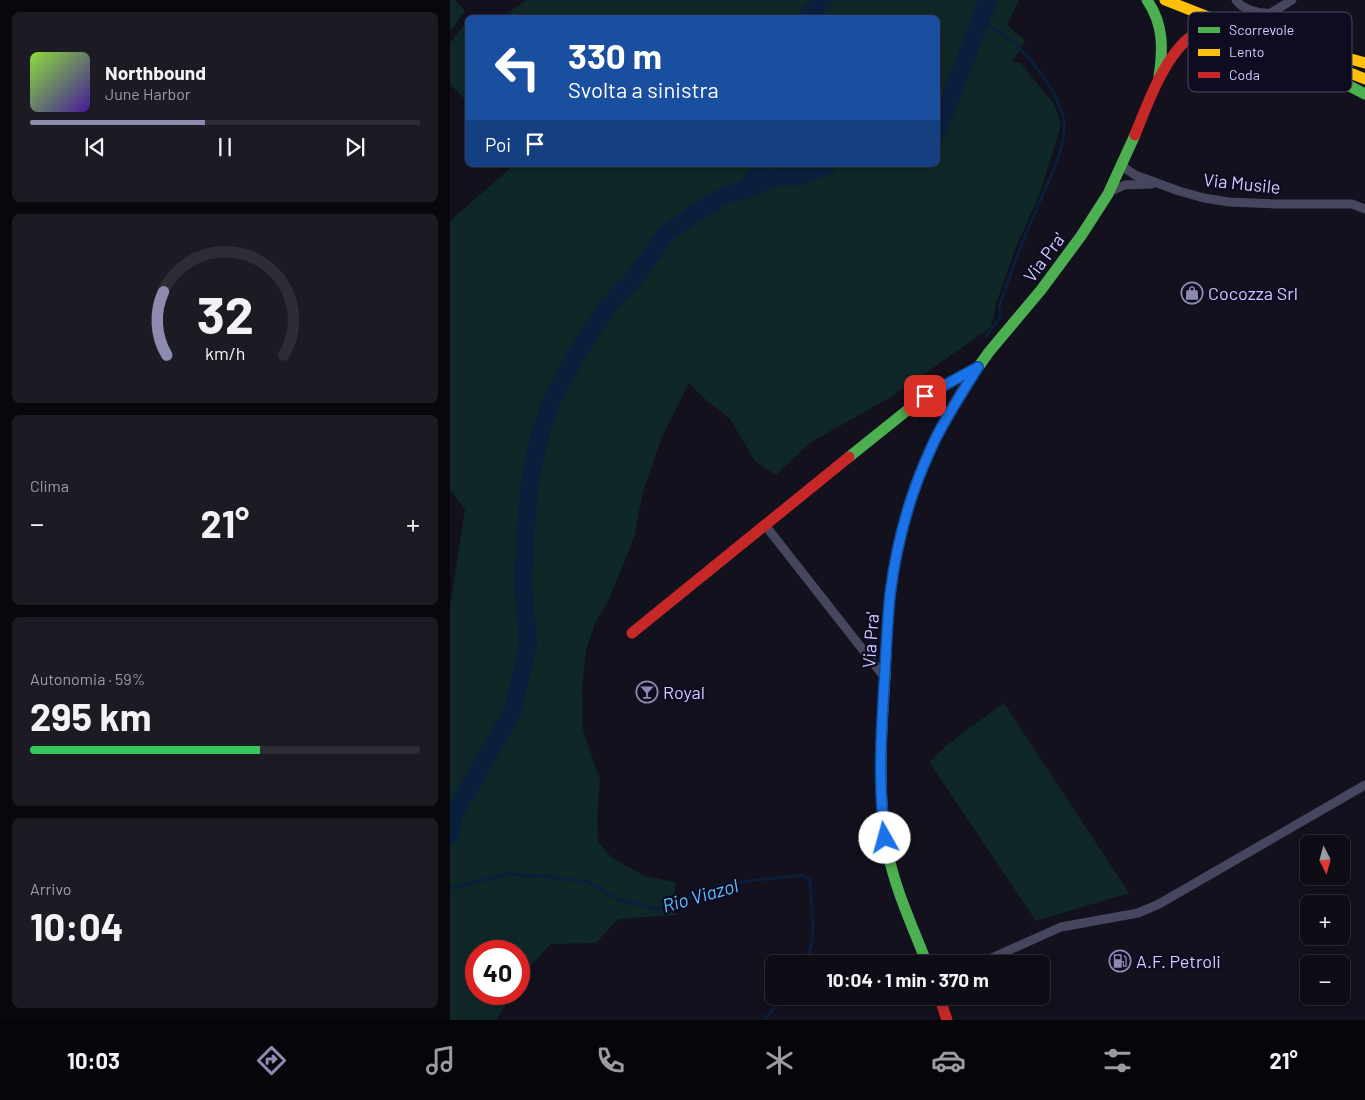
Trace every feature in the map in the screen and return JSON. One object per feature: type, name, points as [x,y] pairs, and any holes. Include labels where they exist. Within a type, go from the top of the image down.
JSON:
[{"type":"street","name":"Via Pra'","points":[[1147,0],[1158,18],[1163,39],[1158,83]]},
{"type":"street","points":[[1165,0],[1197,12]]},
{"type":"street","points":[[1236,0],[1248,10],[1261,12]]},
{"type":"street","points":[[1273,12],[1292,0]]},
{"type":"street","name":"Via Pra'","points":[[924,955],[898,889],[888,855],[880,788],[880,754],[890,595],[907,510],[928,453],[944,421],[978,367],[1060,268],[1091,222],[1122,166],[1158,83],[1179,47],[1188,38]]},
{"type":"street","points":[[1352,59],[1365,63]]},
{"type":"street","points":[[1352,74],[1365,79]]},
{"type":"street","points":[[1352,87],[1365,94]]},
{"type":"street","name":"Via Musile","points":[[1122,166],[1135,175],[1204,198],[1229,202],[1276,204],[1352,204],[1365,209]]},
{"type":"street","points":[[1109,192],[1126,185],[1139,183],[1167,186]]},
{"type":"street","points":[[632,633],[925,396],[978,367]]},
{"type":"street","points":[[765,526],[885,678]]},
{"type":"street","points":[[998,955],[1061,927],[1138,913],[1159,904],[1365,786]]},
{"type":"street","points":[[942,1005],[946,1020]]},
{"type":"green space","points":[[450,0],[455,0],[465,11],[450,32]]},
{"type":"green space","points":[[526,0],[1019,0],[1007,25],[1025,40],[1013,62],[1021,63],[1055,106],[1061,125],[1039,196],[1015,249],[996,304],[991,327],[893,396],[811,442],[776,475],[755,461],[730,419],[689,383],[662,437],[643,491],[634,538],[609,599],[595,623],[586,651],[582,687],[583,729],[600,780],[597,819],[598,842],[612,858],[645,876],[675,882],[675,915],[618,919],[596,943],[551,944],[530,966],[530,940],[465,940],[465,1005],[505,1005],[496,1020],[450,1020],[450,608],[465,510],[450,489],[450,221],[512,167],[940,167],[940,15],[505,15]]},
{"type":"green space","points":[[465,24],[465,100],[450,84],[450,43]]},
{"type":"green space","points":[[1004,703],[1129,893],[1036,921],[929,762],[947,745]]},
{"type":"waterway","points":[[809,15],[823,0]]},
{"type":"waterway","points":[[940,126],[988,0]]},
{"type":"waterway","points":[[978,22],[994,29],[1021,49],[1043,76],[1060,107],[1064,121],[1064,133],[1059,153],[1011,272],[999,307],[1001,316],[986,336]]},
{"type":"waterway","points":[[450,836],[454,814],[513,711],[528,644],[523,583],[531,474],[541,431],[551,402],[576,355],[609,304],[634,279],[665,235],[725,195],[746,190],[761,167]]},
{"type":"waterway","points":[[746,190],[777,177],[800,176],[822,167]]},
{"type":"waterway","name":"Rio Viazol","points":[[450,888],[507,874],[551,877],[587,882],[619,900],[660,909],[723,884],[802,875],[810,880],[813,923],[808,955]]},
{"type":"waterway","name":"Rio Viazol","points":[[764,1020],[777,1005]]},
{"type":"traffic: fast","points":[[1147,0],[1157,19],[1161,37],[1159,77]]},
{"type":"traffic: fast","points":[[1352,87],[1365,94]]},
{"type":"traffic: fast","points":[[974,373],[989,352],[1041,290],[1081,236],[1108,194],[1135,135]]},
{"type":"traffic: fast","points":[[849,457],[925,396],[976,368]]},
{"type":"traffic: fast","points":[[898,548],[892,580],[887,628],[881,743],[882,809],[891,867],[900,896],[923,955]]},
{"type":"traffic: slow","points":[[1165,0],[1195,12]]},
{"type":"traffic: slow","points":[[1352,59],[1365,63]]},
{"type":"traffic: slow","points":[[1352,74],[1365,79]]},
{"type":"traffic: jam","points":[[1135,135],[1158,81],[1174,54],[1188,40]]},
{"type":"traffic: jam","points":[[898,548],[911,500],[927,456],[948,415],[974,373]]},
{"type":"traffic: jam","points":[[632,633],[849,457]]},
{"type":"traffic: jam","points":[[942,1005],[947,1020]]},
{"type":"place","name":"Cocozza Srl","points":[[1192,293]]},
{"type":"place","name":"Royal","points":[[647,692]]},
{"type":"place","name":"A.F. Petroli","points":[[1120,961]]},
{"type":"route","points":[[885,838],[880,788],[880,754],[890,595],[898,554],[907,510],[928,453],[944,421],[978,367],[925,396]]}]
